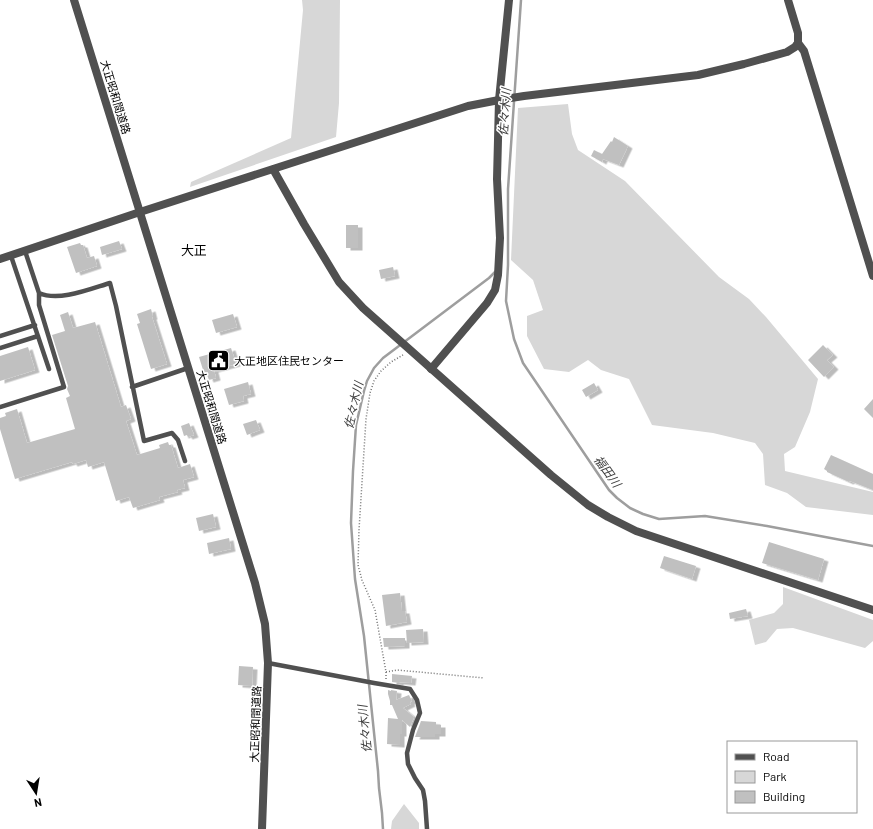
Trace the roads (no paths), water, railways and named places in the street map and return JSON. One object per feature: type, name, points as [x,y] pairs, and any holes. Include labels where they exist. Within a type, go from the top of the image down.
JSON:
[{"type":"street","name":"大正昭和間道路","points":[[74,0],[255,583],[265,624],[268,663],[262,829]]},
{"type":"street","points":[[431,369],[487,303],[495,290],[498,275],[500,238],[497,179],[501,99],[509,0]]},
{"type":"street","points":[[788,0],[798,33],[798,43],[804,51],[873,276]]},
{"type":"street","points":[[0,259],[468,106],[501,99],[698,74],[744,64],[788,52],[798,43]]},
{"type":"street","points":[[273,169],[339,282],[363,308],[550,475],[588,505],[636,531],[873,610]]},
{"type":"lane","points":[[0,407],[64,387],[40,305],[39,293],[25,251]]},
{"type":"lane","points":[[11,256],[49,369]]},
{"type":"lane","points":[[39,293],[46,296],[67,295],[110,283],[144,441],[172,433],[178,440],[185,461]]},
{"type":"lane","points":[[0,336],[35,325]]},
{"type":"lane","points":[[0,348],[38,336]]},
{"type":"lane","points":[[132,387],[188,368]]},
{"type":"lane","points":[[268,663],[410,689],[416,700],[420,713],[413,730],[407,753],[408,764],[423,790],[427,829]]},
{"type":"waterway","name":"福田川","points":[[521,0],[508,189],[508,265],[506,301],[514,339],[523,363],[609,490],[630,508],[659,519],[705,516],[873,546]]},
{"type":"waterway","name":"佐々木川","points":[[383,829],[364,636],[355,579],[351,523],[356,425],[367,381],[374,368],[383,358],[489,278],[496,271]]},
{"type":"place","name":"大正地区住民センター","points":[[218,360]]},
{"type":"district","name":"大正","points":[[194,250]]}]
